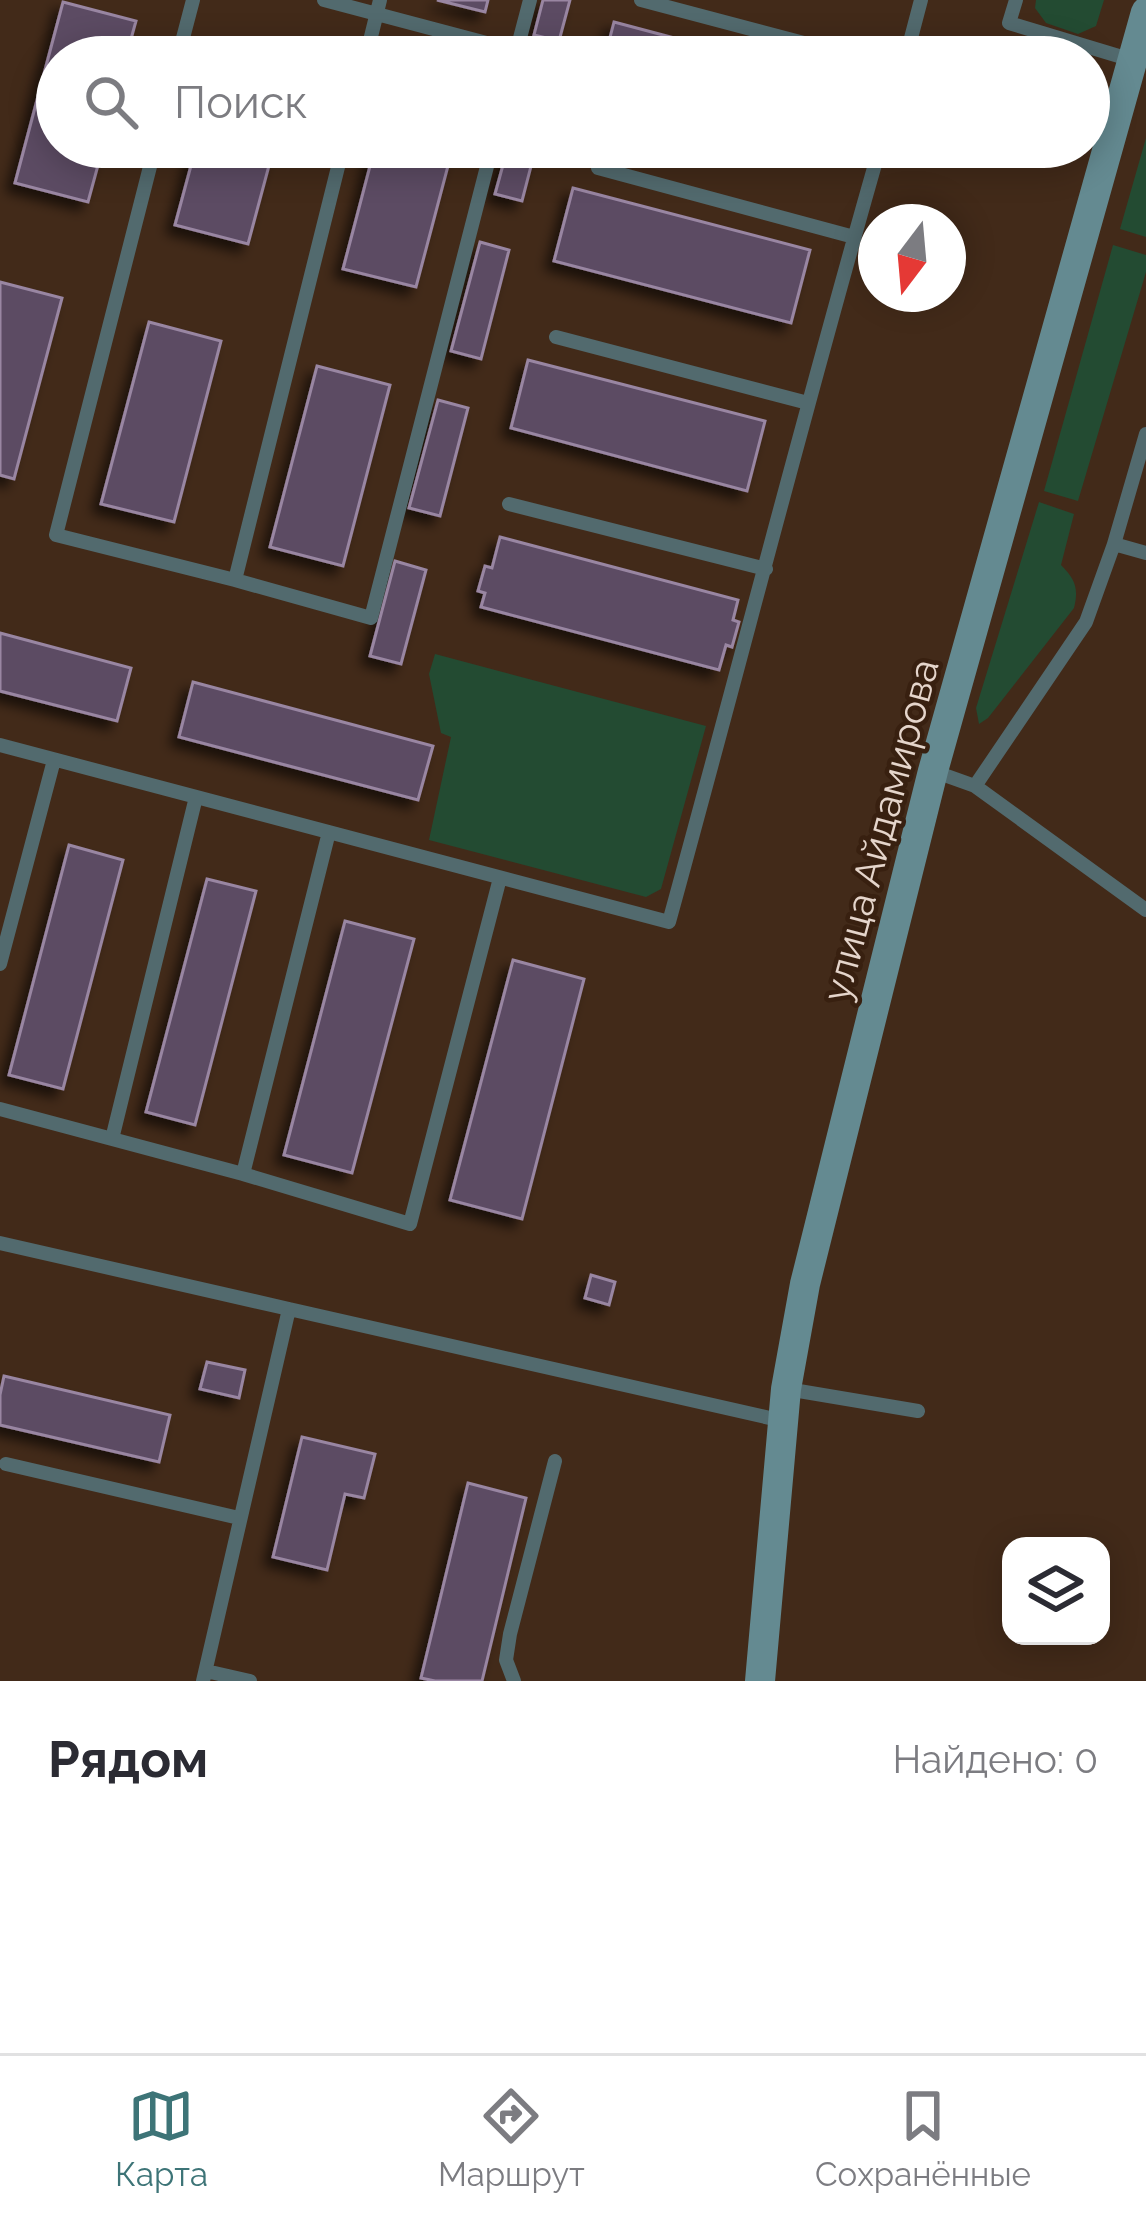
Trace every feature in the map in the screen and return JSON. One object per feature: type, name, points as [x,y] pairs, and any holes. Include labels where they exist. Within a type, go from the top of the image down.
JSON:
[{"type":"main road","name":"улица Айдамирова","points":[[1110,139],[1146,12]]},
{"type":"main road","name":"улица Айдамирова","points":[[760,1681],[786,1389],[805,1284],[933,771],[1102,168]]},
{"type":"lane","points":[[184,36],[193,0]]},
{"type":"lane","points":[[324,0],[378,6],[464,36]]},
{"type":"lane","points":[[521,36],[530,0]]},
{"type":"lane","points":[[641,0],[777,36]]},
{"type":"lane","points":[[912,36],[921,0]]},
{"type":"lane","points":[[1016,0],[1009,23],[1052,36]]},
{"type":"lane","points":[[370,36],[378,6]]},
{"type":"lane","points":[[1110,53],[1132,60]]},
{"type":"lane","points":[[149,168],[56,535],[370,618],[487,168]]},
{"type":"lane","points":[[235,580],[338,168]]},
{"type":"lane","points":[[598,168],[854,237]]},
{"type":"lane","points":[[0,745],[669,922],[874,168]]},
{"type":"lane","points":[[556,337],[808,403]]},
{"type":"lane","points":[[975,787],[1086,622],[1146,434]]},
{"type":"lane","points":[[509,503],[766,569]]},
{"type":"lane","points":[[1114,544],[1146,553]]},
{"type":"lane","points":[[0,964],[54,760]]},
{"type":"lane","points":[[933,771],[975,787],[1146,910]]},
{"type":"lane","points":[[112,1139],[196,797]]},
{"type":"lane","points":[[244,1174],[329,832]]},
{"type":"lane","points":[[0,1108],[410,1224],[500,878]]},
{"type":"lane","points":[[0,1243],[783,1421]]},
{"type":"lane","points":[[250,1681],[205,1676],[290,1309]]},
{"type":"lane","points":[[786,1389],[918,1411]]},
{"type":"lane","points":[[514,1681],[506,1660],[510,1634],[555,1462]]},
{"type":"lane","points":[[6,1464],[239,1518]]},
{"type":"green space","points":[[1036,0],[1104,0],[1096,26],[1078,34],[1046,23],[1035,8]]},
{"type":"green space","points":[[1146,138],[1146,237],[1120,229]]},
{"type":"green space","points":[[1113,245],[1146,255],[1146,272],[1078,501],[1044,491]]},
{"type":"green space","points":[[1039,502],[1074,514],[1061,565],[1075,584],[1074,608],[979,724],[976,708]]},
{"type":"green space","points":[[435,654],[706,726],[661,889],[646,897],[429,840],[451,737],[441,733],[429,674]]},
{"type":"building","points":[[437,0],[488,0],[485,12]]},
{"type":"building","points":[[543,0],[570,0],[560,36],[534,35]]},
{"type":"building","points":[[63,2],[136,21],[132,36],[54,36]]},
{"type":"building","points":[[614,22],[667,36],[610,36]]},
{"type":"building","points":[[36,104],[36,168],[97,168],[88,202],[15,183]]},
{"type":"building","points":[[190,168],[268,168],[248,244],[175,225]]},
{"type":"building","points":[[369,168],[447,168],[416,287],[343,269]]},
{"type":"building","points":[[502,168],[531,168],[522,201],[495,194]]},
{"type":"building","points":[[573,188],[810,250],[791,323],[554,261]]},
{"type":"building","points":[[480,242],[509,250],[481,359],[451,351]]},
{"type":"building","points":[[0,282],[62,298],[14,479],[0,475]]},
{"type":"building","points":[[149,322],[221,341],[174,522],[101,504]]},
{"type":"building","points":[[528,360],[765,421],[747,491],[511,428]]},
{"type":"building","points":[[317,366],[390,385],[343,566],[270,547]]},
{"type":"building","points":[[438,400],[468,408],[440,516],[409,508]]},
{"type":"building","points":[[500,537],[738,600],[733,620],[739,622],[732,647],[726,645],[719,670],[481,607],[485,593],[478,591],[485,566],[492,568]]},
{"type":"building","points":[[395,561],[426,570],[401,664],[370,656]]},
{"type":"building","points":[[0,633],[131,668],[117,721],[0,691]]},
{"type":"building","points":[[193,682],[433,746],[418,800],[179,737]]},
{"type":"building","points":[[69,845],[123,860],[63,1089],[9,1075]]},
{"type":"building","points":[[207,879],[256,891],[195,1125],[146,1112]]},
{"type":"building","points":[[345,921],[414,939],[352,1173],[284,1155]]},
{"type":"building","points":[[513,960],[584,979],[522,1219],[450,1200]]},
{"type":"building","points":[[591,1275],[615,1282],[609,1305],[585,1298]]},
{"type":"building","points":[[207,1362],[245,1370],[239,1398],[200,1389]]},
{"type":"building","points":[[4,1376],[170,1415],[159,1462],[0,1425]]},
{"type":"building","points":[[302,1437],[375,1454],[364,1498],[345,1494],[327,1570],[273,1557]]},
{"type":"building","points":[[468,1483],[526,1498],[482,1681],[435,1681],[421,1678]]}]
